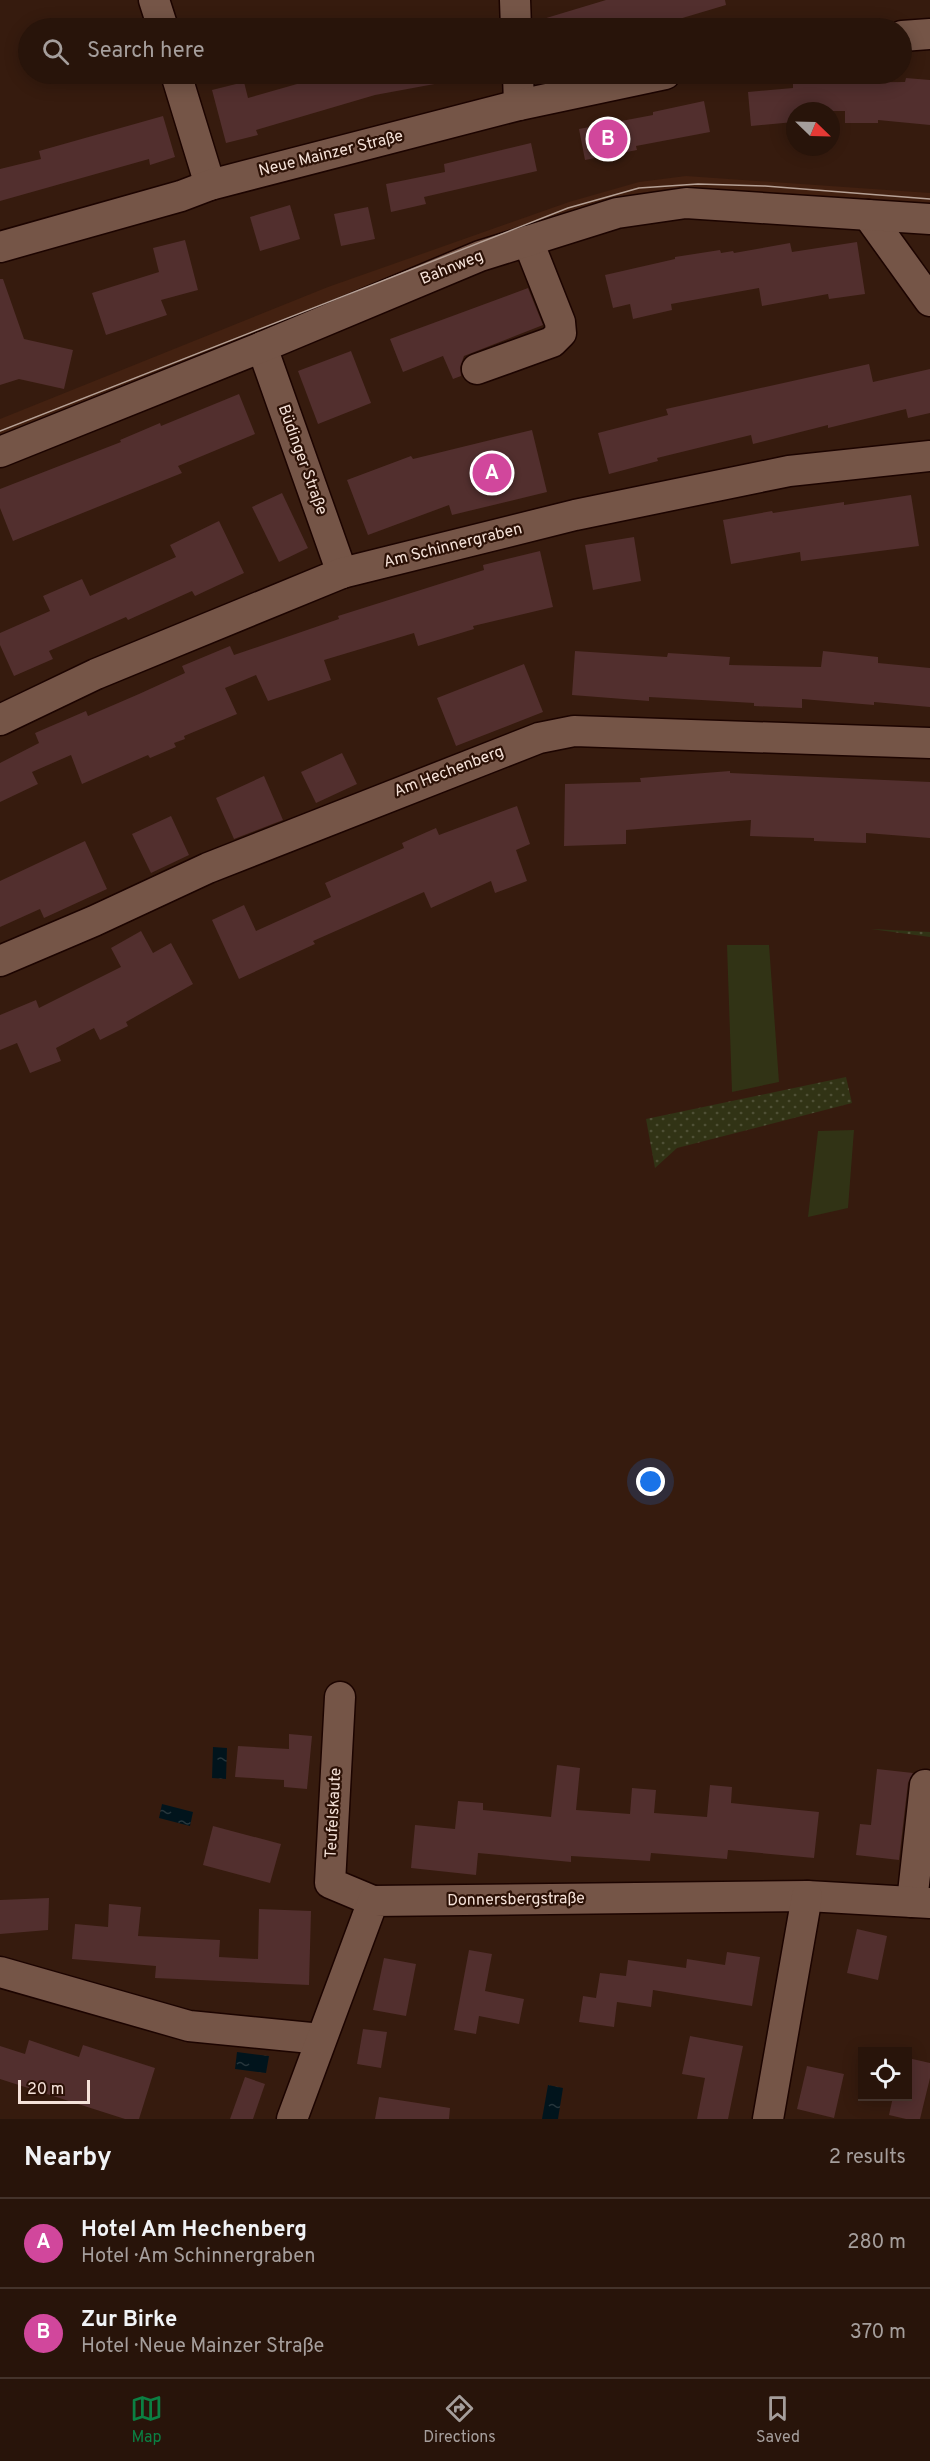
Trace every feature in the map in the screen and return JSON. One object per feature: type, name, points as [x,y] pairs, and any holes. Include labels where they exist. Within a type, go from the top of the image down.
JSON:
[{"type":"street","points":[[154,0],[160,18]]},
{"type":"street","points":[[515,0],[516,18]]},
{"type":"street","points":[[912,35],[930,34]]},
{"type":"street","points":[[179,84],[210,185]]},
{"type":"street","points":[[518,84],[519,105]]},
{"type":"street","name":"Neue Mainzer Straße","points":[[0,247],[181,196],[210,185],[519,105],[618,84]]},
{"type":"street","name":"Bahnweg","points":[[0,452],[262,347],[480,256],[617,213],[686,203],[930,219]]},
{"type":"street","points":[[868,215],[930,301]]},
{"type":"street","points":[[477,369],[552,342],[561,333],[560,322],[528,241]]},
{"type":"street","name":"Büdinger Straße","points":[[262,347],[342,573]]},
{"type":"street","name":"Am Schinnergraben","points":[[0,720],[96,674],[342,573],[575,515],[789,471],[930,456]]},
{"type":"street","name":"Am Hechenberg","points":[[0,962],[208,868],[538,738],[574,731],[930,743]]},
{"type":"street","name":"Teufelskaute","points":[[340,1697],[330,1882],[373,1901]]},
{"type":"street","points":[[921,1902],[925,1785]]},
{"type":"street","points":[[768,2119],[807,1896]]},
{"type":"street","name":"Donnersbergstraße","points":[[373,1901],[807,1896],[921,1902]]},
{"type":"street","points":[[292,2119],[373,1901]]},
{"type":"street","points":[[0,1972],[189,2026],[321,2039]]},
{"type":"shaded area","points":[[686,176],[930,193],[930,209],[680,193],[0,442],[0,419],[328,287],[569,202],[639,182]]},
{"type":"green space","points":[[871,929],[930,932],[930,937]]},
{"type":"green space","points":[[727,945],[769,945],[779,1082],[732,1092]]},
{"type":"green space","points":[[846,1077],[852,1103],[677,1148],[655,1168],[646,1119]]},
{"type":"green space","points":[[854,1130],[848,1208],[808,1217],[818,1131]]},
{"type":"water","points":[[213,1747],[227,1748],[226,1779],[212,1778]]},
{"type":"water","points":[[162,1804],[193,1812],[190,1826],[159,1818]]},
{"type":"water","points":[[237,2052],[269,2056],[266,2073],[235,2069]]},
{"type":"water","points":[[548,2085],[563,2088],[558,2119],[542,2119]]},
{"type":"building","points":[[606,0],[725,0],[726,5],[682,18],[546,18]]},
{"type":"building","points":[[912,78],[930,80],[930,125],[878,120],[878,123],[845,123],[845,111],[840,111],[840,102],[786,102],[786,123],[751,126],[748,92],[793,88],[793,84],[912,84]]},
{"type":"building","points":[[244,84],[248,98],[297,84],[435,84],[375,95],[256,130],[258,135],[226,143],[212,90]]},
{"type":"building","points":[[704,101],[710,132],[636,146],[637,150],[585,160],[579,129],[653,115],[653,112]]},
{"type":"building","points":[[163,116],[175,157],[150,165],[149,159],[0,201],[0,169],[41,159],[39,151]]},
{"type":"building","points":[[531,143],[537,171],[424,197],[426,204],[391,212],[386,184],[445,172],[444,164]]},
{"type":"building","points":[[290,205],[300,239],[260,251],[250,217]]},
{"type":"building","points":[[368,207],[375,239],[341,246],[334,214]]},
{"type":"building","points":[[185,240],[198,290],[161,300],[167,315],[106,335],[92,293],[159,272],[153,248]]},
{"type":"building","points":[[857,242],[865,294],[829,299],[828,294],[762,306],[759,288],[671,304],[672,310],[633,319],[630,304],[613,308],[605,275],[675,259],[675,257],[720,250],[721,253],[733,251],[734,253],[790,243],[792,252]]},
{"type":"building","points":[[0,279],[3,279],[24,339],[73,350],[64,389],[19,379],[0,385]]},
{"type":"building","points":[[528,288],[543,325],[464,356],[460,367],[461,376],[453,379],[443,356],[403,372],[390,339]]},
{"type":"building","points":[[351,351],[371,403],[318,424],[298,371]]},
{"type":"building","points":[[869,364],[873,382],[930,369],[930,413],[908,418],[906,409],[753,444],[751,435],[657,458],[658,461],[609,474],[598,433],[668,415],[666,409]]},
{"type":"building","points":[[239,394],[255,434],[178,466],[182,473],[13,541],[0,508],[0,489],[121,442],[120,440],[160,423],[161,426]]},
{"type":"building","points":[[532,430],[547,492],[452,515],[449,505],[368,535],[347,480],[411,456],[413,459]]},
{"type":"building","points":[[282,493],[308,548],[279,562],[252,507]]},
{"type":"building","points":[[911,495],[919,546],[801,561],[800,552],[731,564],[723,520],[772,511],[773,513],[844,502],[844,505]]},
{"type":"building","points":[[219,521],[244,573],[195,596],[192,591],[128,620],[126,617],[49,651],[53,659],[14,676],[0,645],[0,633],[50,611],[43,596],[82,579],[90,596],[176,557],[170,545]]},
{"type":"building","points":[[634,537],[641,581],[593,590],[585,545]]},
{"type":"building","points":[[540,551],[553,607],[473,626],[474,629],[418,646],[414,633],[324,660],[331,680],[268,701],[256,675],[225,688],[237,714],[184,736],[185,739],[174,743],[176,747],[150,758],[148,755],[82,784],[71,755],[32,772],[38,784],[0,802],[0,763],[39,743],[35,733],[86,711],[88,716],[139,694],[185,673],[182,666],[230,646],[234,655],[339,619],[338,616],[484,570],[483,565]]},
{"type":"building","points":[[575,651],[667,657],[668,653],[730,657],[729,665],[821,667],[823,651],[878,657],[878,663],[930,668],[930,707],[802,699],[802,708],[649,697],[649,701],[572,695]]},
{"type":"building","points":[[524,664],[543,712],[456,746],[437,698]]},
{"type":"building","points":[[342,753],[357,784],[316,803],[301,772]]},
{"type":"building","points":[[730,771],[730,773],[930,782],[930,838],[866,833],[866,843],[814,841],[814,838],[750,836],[751,820],[626,830],[626,844],[564,846],[565,784],[641,782],[640,778]]},
{"type":"building","points":[[264,776],[283,820],[234,839],[216,798]]},
{"type":"building","points":[[517,806],[530,844],[516,850],[527,881],[495,893],[491,881],[431,908],[424,892],[313,941],[315,944],[239,979],[212,920],[244,905],[256,931],[331,897],[325,883],[404,848],[402,843],[436,828],[439,835]]},
{"type":"building","points":[[171,816],[189,855],[151,873],[132,834]]},
{"type":"building","points":[[85,841],[107,889],[44,918],[40,909],[0,927],[0,881]]},
{"type":"building","points":[[141,931],[153,953],[171,943],[193,984],[126,1022],[128,1026],[100,1040],[94,1028],[56,1048],[61,1061],[30,1073],[17,1043],[0,1050],[0,1015],[36,1000],[39,1008],[121,967],[111,948]]},
{"type":"building","points":[[289,1734],[312,1736],[307,1789],[284,1787],[284,1780],[235,1777],[238,1746],[289,1749]]},
{"type":"building","points":[[557,1765],[580,1768],[576,1810],[630,1814],[632,1788],[656,1790],[654,1813],[707,1817],[710,1785],[732,1787],[731,1803],[819,1812],[814,1858],[728,1850],[727,1859],[651,1853],[650,1861],[571,1856],[571,1862],[478,1853],[476,1875],[411,1868],[415,1825],[455,1829],[458,1801],[483,1803],[483,1810],[551,1817]]},
{"type":"building","points":[[877,1769],[913,1773],[908,1783],[899,1860],[856,1855],[860,1824],[871,1825]]},
{"type":"building","points":[[213,1826],[281,1844],[270,1883],[203,1865]]},
{"type":"building","points":[[49,1898],[48,1930],[0,1934],[0,1900]]},
{"type":"building","points":[[109,1904],[141,1907],[138,1936],[220,1940],[219,1957],[258,1959],[259,1909],[311,1911],[309,1985],[155,1978],[156,1966],[72,1959],[75,1924],[108,1927]]},
{"type":"building","points":[[857,1929],[887,1936],[878,1980],[847,1973]]},
{"type":"building","points":[[469,1950],[492,1954],[485,1991],[524,1999],[519,2024],[479,2016],[476,2034],[454,2030]]},
{"type":"building","points":[[727,1952],[760,1957],[752,2006],[653,1990],[651,2007],[617,2002],[614,2027],[579,2022],[583,1996],[596,1998],[600,1973],[626,1976],[628,1960],[686,1968],[687,1959],[725,1965]]},
{"type":"building","points":[[384,1958],[416,1964],[406,2016],[373,2010]]},
{"type":"building","points":[[363,2029],[387,2032],[381,2068],[357,2064]]},
{"type":"building","points":[[690,2036],[743,2046],[728,2119],[697,2119],[705,2078],[682,2074]]},
{"type":"building","points":[[29,2040],[79,2057],[83,2045],[155,2068],[139,2119],[125,2119],[0,2079],[0,2046],[25,2054]]},
{"type":"building","points":[[912,2059],[930,2063],[930,2078],[920,2119],[889,2115],[892,2101],[912,2101]]},
{"type":"building","points":[[807,2066],[844,2074],[834,2118],[797,2109]]},
{"type":"building","points":[[245,2077],[265,2084],[253,2119],[230,2119]]},
{"type":"building","points":[[379,2097],[450,2108],[449,2119],[375,2119]]},
{"type":"tram line","points":[[0,431],[568,208],[639,188],[698,184],[765,186],[930,199]]},
{"type":"place","name":"Zur Birke","points":[[608,139]]},
{"type":"place","name":"Hotel Am Hechenberg","points":[[492,473]]}]
